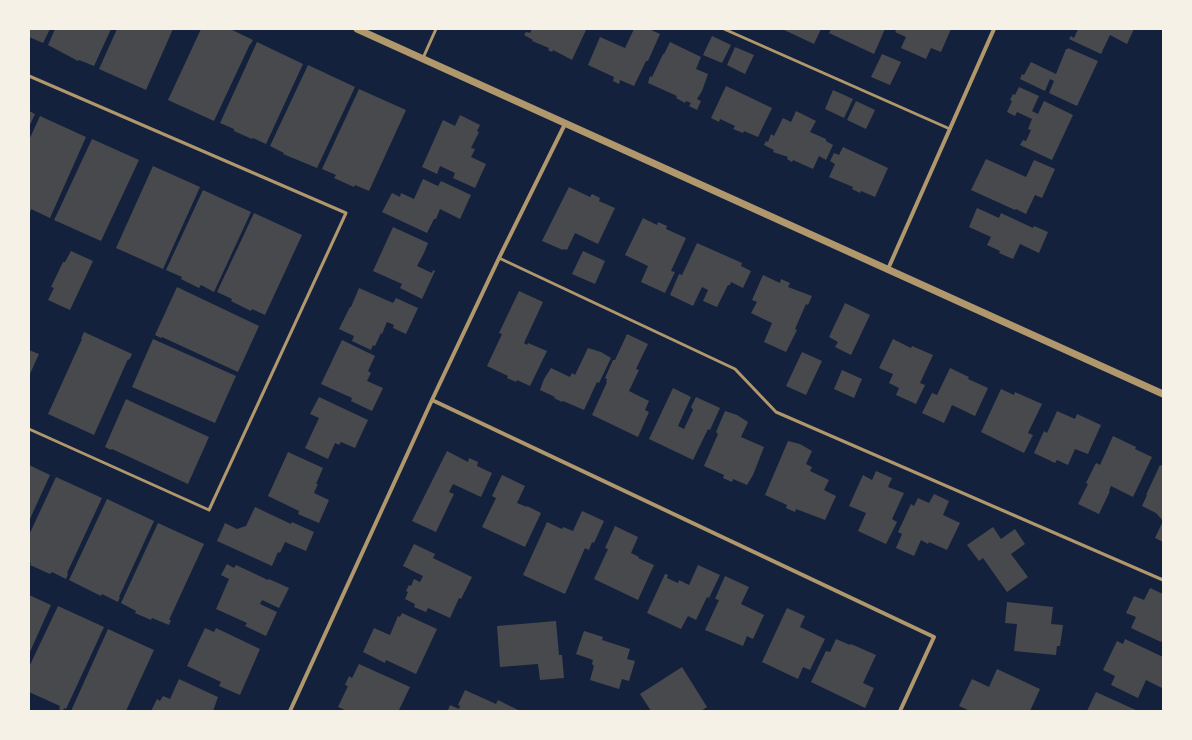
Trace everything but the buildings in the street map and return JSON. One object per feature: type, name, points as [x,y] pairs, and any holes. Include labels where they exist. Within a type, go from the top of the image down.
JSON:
[{"type":"street","points":[[357,29],[1163,394]]},
{"type":"street","points":[[888,269],[994,29]]},
{"type":"street","points":[[290,711],[432,400],[499,258],[565,124]]},
{"type":"street","points":[[432,400],[934,637],[900,711]]},
{"type":"lane","points":[[423,58],[436,29]]},
{"type":"lane","points":[[724,29],[950,129]]},
{"type":"lane","points":[[29,76],[346,213],[210,510],[29,428]]},
{"type":"lane","points":[[499,258],[735,369],[776,412],[1163,580]]}]
